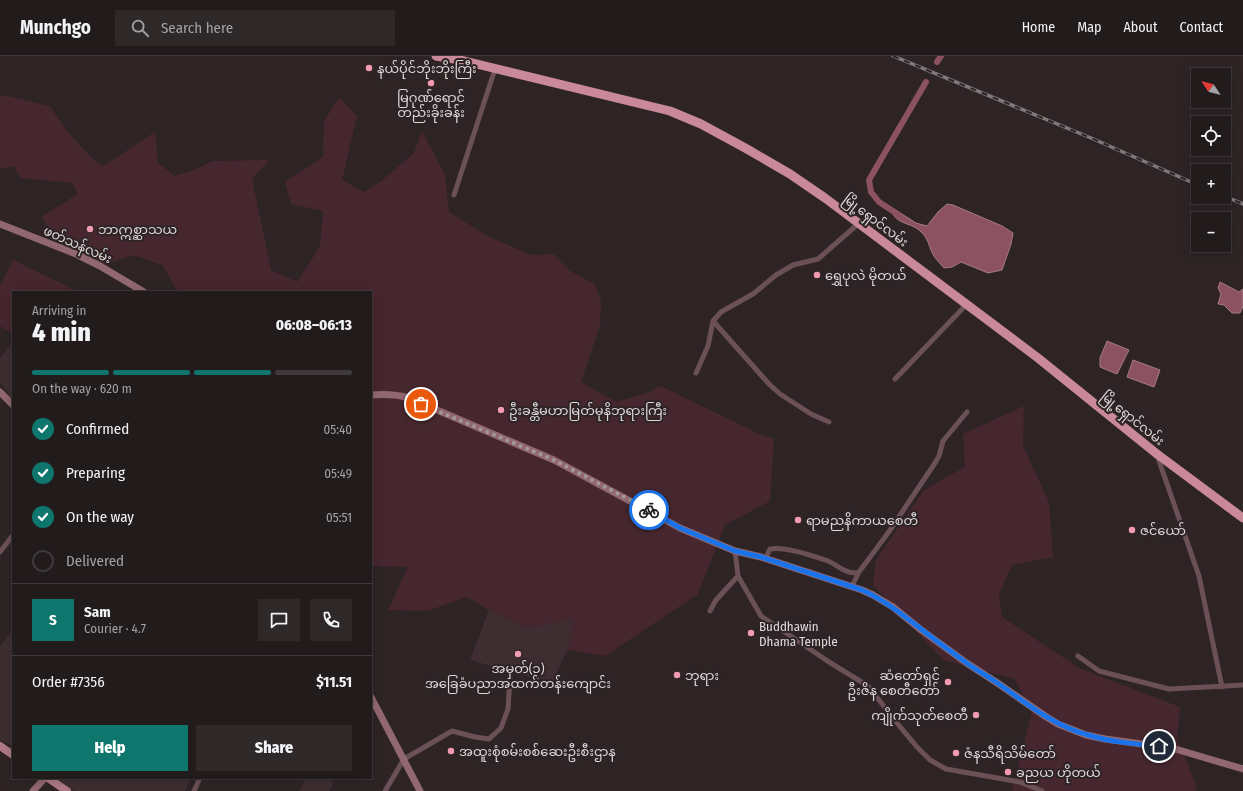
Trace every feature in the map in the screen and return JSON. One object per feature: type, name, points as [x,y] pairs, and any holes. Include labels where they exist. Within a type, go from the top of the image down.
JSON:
[{"type":"highway","name":"မြို့ရှောင်လမ်း","points":[[436,56],[646,105],[687,117],[728,138],[790,174],[825,198],[1038,358],[1157,454],[1243,518]]},
{"type":"main road","points":[[0,746],[12,754]]},
{"type":"main road","points":[[48,779],[67,791]]},
{"type":"street","points":[[454,195],[495,69]]},
{"type":"street","name":"ဖတ်သန်လမ်း","points":[[0,224],[76,254],[100,266],[142,291]]},
{"type":"street","points":[[696,373],[708,346],[713,321],[721,312],[753,294],[776,275],[793,265],[818,259],[858,224]]},
{"type":"street","points":[[895,379],[967,304]]},
{"type":"street","points":[[713,321],[769,384],[780,394],[811,414],[829,422]]},
{"type":"street","points":[[0,392],[12,404]]},
{"type":"street","points":[[372,395],[387,394],[409,398],[554,460],[680,528],[735,551],[852,586],[873,595],[893,607],[968,664],[1058,724],[1086,735],[1104,739],[1172,748],[1243,769]]},
{"type":"street","points":[[852,586],[859,572],[888,533],[935,463],[939,456],[943,441],[967,412]]},
{"type":"street","points":[[1157,454],[1200,576],[1222,687]]},
{"type":"street","points":[[0,552],[12,536]]},
{"type":"street","points":[[765,559],[770,549],[777,548],[807,554],[828,561],[852,573],[859,572]]},
{"type":"street","points":[[735,551],[738,576],[761,616],[868,686],[917,747],[930,760],[946,769],[1020,782],[1042,791]]},
{"type":"street","points":[[710,611],[716,600],[738,576]]},
{"type":"street","points":[[1078,656],[1099,671],[1169,689],[1243,685]]},
{"type":"street","points":[[385,791],[404,759],[452,731],[474,737],[489,739],[501,728],[508,709],[510,679]]},
{"type":"street","points":[[372,700],[420,791]]},
{"type":"street","points":[[32,791],[45,779]]},
{"type":"street","points":[[194,791],[200,779]]},
{"type":"shaded area","points":[[2,95],[50,106],[61,123],[87,153],[102,167],[155,132],[158,163],[175,176],[213,161],[269,160],[252,179],[271,270],[297,282],[320,247],[323,211],[291,204],[285,182],[323,157],[324,121],[339,98],[357,116],[342,180],[364,192],[381,181],[414,153],[422,131],[445,175],[449,212],[489,237],[532,255],[553,254],[570,271],[595,284],[601,302],[600,325],[581,382],[616,402],[647,393],[661,386],[757,433],[774,439],[770,501],[725,525],[698,594],[605,656],[568,650],[574,618],[527,628],[489,610],[467,597],[427,611],[388,610],[408,567],[372,566],[372,291],[177,291],[162,265],[133,255],[100,266],[58,240],[41,217],[78,194],[72,183],[20,178],[14,166],[0,169],[0,96]]},
{"type":"shaded area","points":[[947,204],[953,205],[1002,226],[1013,233],[1011,244],[1002,270],[988,273],[961,262],[952,267],[944,268],[934,256],[923,233],[915,227],[897,219],[891,211],[894,209],[916,223],[927,226],[938,212]]},
{"type":"shaded area","points":[[13,260],[77,291],[12,291],[12,333],[0,326],[0,286]]},
{"type":"shaded area","points":[[1220,282],[1239,292],[1243,289],[1243,306],[1240,313],[1232,313],[1224,305],[1218,304],[1221,294],[1218,288]]},
{"type":"shaded area","points":[[1107,341],[1129,350],[1117,374],[1100,367],[1100,358]]},
{"type":"shaded area","points":[[12,342],[12,399],[0,382],[0,358]]},
{"type":"shaded area","points":[[1133,360],[1160,370],[1154,387],[1127,377]]},
{"type":"shaded area","points":[[1024,406],[1023,446],[1049,502],[1053,557],[1012,565],[999,594],[1002,617],[1079,668],[1180,707],[1177,737],[1197,788],[1194,791],[1012,791],[1032,712],[1015,679],[943,660],[873,585],[876,560],[924,490],[965,467],[963,434]]},
{"type":"shaded area","points":[[489,610],[527,628],[574,618],[568,650],[552,683],[470,660]]},
{"type":"shaded area","points":[[12,630],[12,746],[0,739],[0,647]]},
{"type":"shaded area","points":[[57,779],[191,779],[185,791],[74,791]]},
{"type":"shaded area","points":[[305,779],[326,779],[334,782],[329,791],[299,791]]},
{"type":"waterway","points":[[937,62],[941,56]]},
{"type":"waterway","points":[[899,215],[879,202],[871,192],[869,180],[926,82]]},
{"type":"railway","points":[[893,56],[1091,138],[1191,182]]},
{"type":"railway","points":[[1231,199],[1243,204]]},
{"type":"way so far","points":[[421,404],[554,460],[649,510]]},
{"type":"place","name":"နယ်ပိုင်ဘိုးဘိုးကြီး","points":[[369,68]]},
{"type":"place","name":"မြဂုဏ်ရောင် တည်းခိုးခန်း","points":[[431,83]]},
{"type":"place","name":"ဘာဣစ္ဆာသယ","points":[[90,229]]},
{"type":"place","name":"ရွှေပုလဲ မိုတယ်","points":[[817,275]]},
{"type":"place","name":"ဦးခန္တီမဟာမြတ်မုနိဘုရားကြီး","points":[[501,410]]},
{"type":"place","name":"ရာမညနိကာယစေတီ","points":[[798,520]]},
{"type":"place","name":"ဇင်ယော်","points":[[1132,530]]},
{"type":"place","name":"Buddhawin Dhama Temple","points":[[751,633]]},
{"type":"place","name":"အမှတ်(၃) အခြေခံပညာအထက်တန်းကျောင်း","points":[[518,654]]},
{"type":"place","name":"ဘုရား","points":[[677,675]]},
{"type":"place","name":"ဆံတော်ရှင် ဦးဇိန စေတီတော်","points":[[948,682]]},
{"type":"place","name":"ကျိုက်သုတ်စေတီ","points":[[976,715]]},
{"type":"place","name":"အထူးစုံစမ်းစစ်ဆေးဦးစီးဌာန","points":[[451,751]]},
{"type":"place","name":"ဇံနသီရိသိမ်တော်","points":[[956,753]]},
{"type":"place","name":"ခညယ ဟိုတယ်","points":[[1008,772]]},
{"type":"route","points":[[649,510],[680,528],[735,551],[761,557],[862,590],[873,595],[893,607],[968,664],[1058,724],[1086,735],[1104,739],[1159,746]]}]
